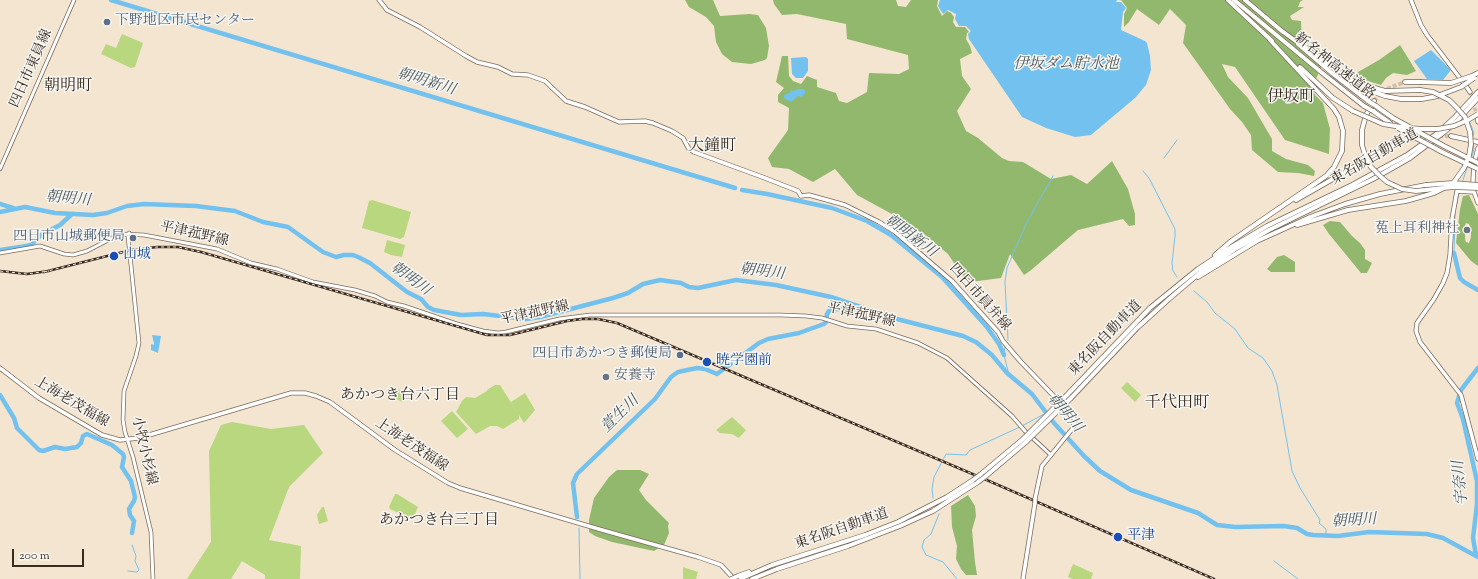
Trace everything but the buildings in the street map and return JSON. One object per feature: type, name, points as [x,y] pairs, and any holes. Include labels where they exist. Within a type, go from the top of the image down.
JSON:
[{"type":"highway","points":[[1228,0],[1326,91],[1353,111],[1383,124],[1422,129],[1438,129],[1454,126],[1477,115]]},
{"type":"highway","name":"新名神高速道路","points":[[1234,0],[1364,106],[1427,144],[1478,169]]},
{"type":"highway","name":"新名神高速道路","points":[[1245,0],[1332,74],[1393,118],[1478,163]]},
{"type":"highway","points":[[1282,31],[1343,76],[1362,88],[1386,96],[1415,99],[1438,96],[1461,87],[1476,76]]},
{"type":"highway","points":[[1198,269],[1230,242],[1280,208],[1330,171],[1340,156],[1343,136],[1341,121],[1331,105],[1270,40]]},
{"type":"highway","points":[[1275,232],[1348,210],[1406,200],[1434,193],[1454,182],[1464,168],[1469,156],[1471,144],[1470,132],[1464,117],[1449,100],[1433,92],[1420,90],[1391,92],[1378,90],[1343,76]]},
{"type":"highway","points":[[1405,82],[1451,83],[1476,76]]},
{"type":"highway","name":"東名阪自動車道","points":[[737,578],[788,559],[865,535],[898,522],[941,500],[973,480],[1025,440],[1150,308],[1198,269],[1261,229],[1364,179],[1407,155],[1424,144],[1449,123],[1478,92]]},
{"type":"highway","name":"東名阪自動車道","points":[[752,579],[793,563],[878,535],[917,519],[950,501],[986,476],[1071,398],[1137,328],[1202,271],[1252,239],[1373,179],[1410,158],[1457,121],[1478,98]]},
{"type":"highway","points":[[1374,101],[1366,115],[1362,130],[1362,145],[1371,166],[1387,182],[1402,189],[1416,191],[1453,187],[1478,187]]},
{"type":"highway","points":[[1451,136],[1478,142]]},
{"type":"highway","points":[[1280,208],[1380,152],[1403,141],[1419,137]]},
{"type":"highway","points":[[1169,299],[1239,251],[1275,232],[1345,204],[1386,193],[1426,185],[1453,184],[1478,187]]},
{"type":"highway","points":[[759,579],[793,563]]},
{"type":"main road","name":"四日市東員線","points":[[0,169],[74,0]]},
{"type":"main road","name":"四日市員弁線","points":[[379,0],[387,10],[420,27],[477,62],[498,67],[512,74],[528,75],[545,80],[566,101],[585,107],[619,122],[646,121],[653,123],[672,131],[683,138],[688,149],[694,152],[798,191],[801,196],[809,195],[845,205],[879,222],[905,240],[952,281],[998,332],[1021,362],[1071,413],[1075,421],[1071,431],[1042,466],[1023,579]]},
{"type":"main road","points":[[1411,0],[1428,35],[1470,92]]},
{"type":"main road","points":[[1477,115],[1478,122]]},
{"type":"main road","points":[[1478,148],[1473,173],[1474,192],[1478,203]]},
{"type":"main road","points":[[1474,192],[1457,191],[1452,219],[1449,260],[1445,278],[1434,299],[1419,320],[1416,327],[1416,335],[1460,394],[1478,459]]},
{"type":"main road","name":"平津菰野線","points":[[0,253],[40,246],[66,255],[73,255],[87,251],[118,235],[129,233],[163,238],[217,249],[251,263],[278,269],[313,282],[355,290],[375,296],[387,302],[404,306],[457,324],[494,333],[506,332],[559,319],[590,315],[787,315],[822,318],[847,326],[876,329],[929,348],[952,362],[1022,428],[1052,453]]},
{"type":"main road","name":"小牧小杉線","points":[[129,233],[139,344],[124,391],[123,420],[151,532],[154,579]]},
{"type":"main road","name":"上海老茂福線","points":[[0,368],[39,398],[102,435],[110,438],[127,440],[139,438],[291,393],[309,394],[323,398],[330,402],[395,450],[448,483],[460,488],[698,557],[721,565],[737,578]]},
{"type":"green space","points":[[685,0],[713,0],[720,16],[749,14],[758,15],[766,28],[769,46],[767,58],[751,64],[732,62],[722,54],[716,42],[714,26],[706,17],[689,7]]},
{"type":"green space","points":[[773,0],[896,0],[898,6],[906,7],[911,0],[938,0],[937,6],[942,16],[947,11],[951,13],[954,17],[953,22],[956,27],[965,27],[969,32],[967,33],[966,39],[972,53],[960,59],[962,76],[971,89],[957,111],[966,131],[978,138],[1002,158],[1009,161],[1023,162],[1051,179],[1071,175],[1087,184],[1112,161],[1128,189],[1135,214],[1135,225],[1129,226],[1123,219],[1078,230],[1024,275],[1010,254],[1001,278],[970,282],[964,278],[948,254],[925,235],[890,213],[857,195],[835,169],[813,182],[789,169],[772,167],[768,158],[788,130],[789,108],[778,102],[778,95],[784,88],[776,82],[782,56],[788,56],[789,76],[793,81],[801,84],[807,76],[817,80],[817,87],[836,93],[839,101],[847,103],[867,92],[869,73],[899,74],[909,69],[908,55],[847,39],[846,24],[797,14],[782,15],[774,4]]},
{"type":"green space","points":[[1121,0],[1303,0],[1300,2],[1298,7],[1304,7],[1290,16],[1292,20],[1301,21],[1302,43],[1316,44],[1325,60],[1312,87],[1315,95],[1323,103],[1330,129],[1329,154],[1285,140],[1235,67],[1222,64],[1228,77],[1248,98],[1272,139],[1272,151],[1286,159],[1308,165],[1315,171],[1314,176],[1298,173],[1278,172],[1252,150],[1251,135],[1230,109],[1183,43],[1186,25],[1170,9],[1159,25],[1137,9],[1124,27],[1124,14],[1127,8]]},
{"type":"green space","points":[[122,34],[143,43],[135,67],[131,68],[101,54],[106,44],[116,48]]},
{"type":"green space","points":[[1400,45],[1416,71],[1407,75],[1393,73],[1386,78],[1381,85],[1351,76],[1379,60]]},
{"type":"green space","points":[[1469,195],[1478,214],[1478,266],[1471,261],[1456,243],[1463,196]],"holes":[[[1466,223],[1469,224],[1471,231],[1469,243],[1466,242],[1465,239],[1465,226]]]},
{"type":"green space","points":[[372,200],[411,212],[404,237],[400,239],[362,228],[369,201]]},
{"type":"green space","points":[[1330,221],[1340,222],[1365,250],[1365,259],[1372,263],[1367,273],[1361,273],[1329,234],[1323,225]]},
{"type":"green space","points":[[387,240],[405,245],[402,257],[384,252]]},
{"type":"green space","points":[[1284,255],[1295,262],[1295,272],[1271,272],[1267,269],[1277,257]]},
{"type":"green space","points":[[1127,382],[1141,395],[1135,402],[1121,388]]},
{"type":"green space","points":[[495,385],[500,385],[519,415],[519,419],[503,429],[497,426],[490,426],[476,434],[456,412],[466,397],[475,398]]},
{"type":"green space","points":[[397,389],[406,392],[407,394],[402,402],[391,396]]},
{"type":"green space","points":[[525,393],[535,410],[524,423],[511,402]]},
{"type":"green space","points":[[452,411],[468,429],[457,438],[441,421]]},
{"type":"green space","points":[[732,417],[746,430],[739,438],[732,434],[720,433],[716,430]]},
{"type":"green space","points":[[232,422],[271,429],[304,425],[323,453],[289,487],[269,540],[301,546],[300,579],[265,579],[265,575],[242,561],[231,579],[187,579],[211,542],[209,451],[221,425]]},
{"type":"green space","points":[[617,470],[640,470],[649,474],[639,490],[646,500],[669,523],[669,533],[664,545],[654,551],[612,542],[595,536],[589,532],[589,520],[594,498],[609,477]]},
{"type":"green space","points":[[395,494],[418,507],[412,520],[390,509],[389,507]]},
{"type":"green space","points":[[968,495],[975,506],[976,516],[972,530],[977,575],[966,575],[961,569],[956,559],[957,546],[952,527],[951,506]]},
{"type":"green space","points":[[322,507],[324,507],[328,521],[319,524],[317,515]]},
{"type":"green space","points":[[1073,564],[1093,573],[1091,579],[1073,579],[1068,577]]},
{"type":"green space","points":[[683,567],[698,572],[696,579],[683,579]]},
{"type":"water","name":"伊坂ダム貯水池","points":[[940,0],[1117,0],[1116,2],[1121,2],[1126,8],[1123,12],[1121,30],[1147,43],[1151,70],[1146,85],[1135,98],[1091,135],[1075,137],[1046,128],[1022,117],[969,39],[968,34],[971,31],[966,26],[959,26],[955,19],[956,14],[948,10],[943,14],[938,6]]},
{"type":"water","points":[[1431,50],[1451,70],[1443,80],[1427,79],[1414,61]]},
{"type":"water","points":[[806,57],[808,59],[808,71],[803,78],[796,78],[792,74],[791,58]]},
{"type":"water","points":[[804,89],[805,91],[802,97],[798,96],[791,102],[784,98],[784,95],[790,93],[791,90],[793,91]]},
{"type":"water","points":[[152,335],[161,336],[158,353],[151,350],[151,344],[154,345]]},
{"type":"waterway","name":"朝明新川","points":[[111,0],[735,188]]},
{"type":"waterway","points":[[1470,123],[1474,133],[1472,139]]},
{"type":"waterway","points":[[1164,158],[1177,140]]},
{"type":"waterway","points":[[1471,159],[1474,149],[1473,142]]},
{"type":"waterway","points":[[1462,183],[1468,165]]},
{"type":"waterway","points":[[1143,171],[1149,178],[1175,229],[1172,263],[1173,271],[1177,277]]},
{"type":"waterway","points":[[1008,340],[1005,282],[1007,268],[1027,222],[1053,176]]},
{"type":"waterway","name":"朝明新川","points":[[742,190],[832,208],[867,221],[891,235],[942,277],[987,327],[999,344],[1004,355]]},
{"type":"waterway","points":[[1455,211],[1459,193]]},
{"type":"waterway","name":"朝明川","points":[[0,204],[13,208]]},
{"type":"waterway","name":"朝明川","points":[[0,212],[25,207],[55,213],[93,215],[107,213],[127,206],[144,204],[196,206],[235,211],[263,222],[288,227],[323,252],[336,257],[344,255],[353,255],[358,257],[370,263],[407,292],[421,299],[428,307],[434,310],[461,315],[483,314],[526,319],[540,317],[613,298],[628,293],[643,284],[660,280],[681,283],[689,287],[698,288],[736,280],[776,285],[831,297],[893,318],[963,336],[976,342],[992,355],[1007,373],[1032,394],[1054,423],[1100,471],[1131,490],[1198,513],[1217,525],[1235,527],[1284,526],[1297,528],[1307,534],[1313,535],[1338,536],[1369,532],[1427,534],[1443,538],[1478,557]]},
{"type":"waterway","points":[[0,250],[32,244],[41,235],[60,225],[72,214]]},
{"type":"waterway","points":[[1454,253],[1455,214]]},
{"type":"waterway","name":"宇奈川","points":[[1454,253],[1460,278],[1478,290]]},
{"type":"waterway","points":[[1194,291],[1207,302],[1215,313],[1235,329],[1248,348],[1263,358],[1272,371],[1277,385],[1292,471],[1300,488],[1320,520],[1319,523],[1326,529],[1326,536]]},
{"type":"waterway","name":"萱生川","points":[[577,517],[573,483],[577,474],[655,399],[671,377],[678,372],[697,368],[705,369],[717,374],[759,343],[768,339],[799,333],[824,324],[829,311],[834,309],[861,309]]},
{"type":"waterway","points":[[1005,346],[1004,355],[1009,375]]},
{"type":"waterway","name":"宇奈川","points":[[1476,555],[1473,538],[1477,504],[1477,481],[1463,419],[1457,403],[1461,390],[1478,368]]},
{"type":"waterway","points":[[0,395],[14,418],[17,428],[39,450],[43,451],[55,447],[65,449],[77,447],[81,443],[83,436],[87,434],[112,445],[123,454],[124,457],[122,467],[131,481],[135,497],[129,509],[130,515],[134,521],[132,533]]},
{"type":"waterway","points":[[933,498],[932,489],[934,477],[946,454],[966,455],[970,450],[1046,413]]},
{"type":"waterway","points":[[939,514],[931,534],[924,540],[922,547],[926,555],[943,562],[957,579]]},
{"type":"waterway","points":[[579,528],[580,579]]},
{"type":"waterway","points":[[128,571],[137,572],[139,570],[135,561],[136,556],[132,545]]},
{"type":"waterway","points":[[1274,561],[1298,579]]},
{"type":"tunnel","points":[[1374,101],[1380,94],[1389,88],[1405,82]]},
{"type":"tunnel","points":[[1470,92],[1477,116]]},
{"type":"tunnel","points":[[1439,136],[1451,136]]},
{"type":"railway","points":[[44,272],[131,250],[157,247],[178,247],[201,252],[487,335],[510,335],[567,321],[582,319],[598,319],[617,323],[989,481],[1214,579]]},
{"type":"railway","points":[[0,271],[27,274],[49,271]]},
{"type":"place","name":"下野地区市民センター","points":[[107,22]]},
{"type":"place","name":"菟上耳利神社","points":[[1467,230]]},
{"type":"place","name":"四日市山城郵便局","points":[[133,238]]},
{"type":"place","name":"山城","points":[[114,256]]},
{"type":"place","name":"四日市あかつき郵便局","points":[[680,355]]},
{"type":"place","name":"暁学園前","points":[[707,362]]},
{"type":"place","name":"安養寺","points":[[606,377]]},
{"type":"place","name":"平津","points":[[1118,537]]},
{"type":"district","name":"朝明町","points":[[68,87]]},
{"type":"district","name":"伊坂町","points":[[1291,98]]},
{"type":"district","name":"大鐘町","points":[[712,147]]},
{"type":"district","name":"あかつき台六丁目","points":[[400,396]]},
{"type":"district","name":"千代田町","points":[[1177,404]]},
{"type":"district","name":"あかつき台三丁目","points":[[439,521]]}]
